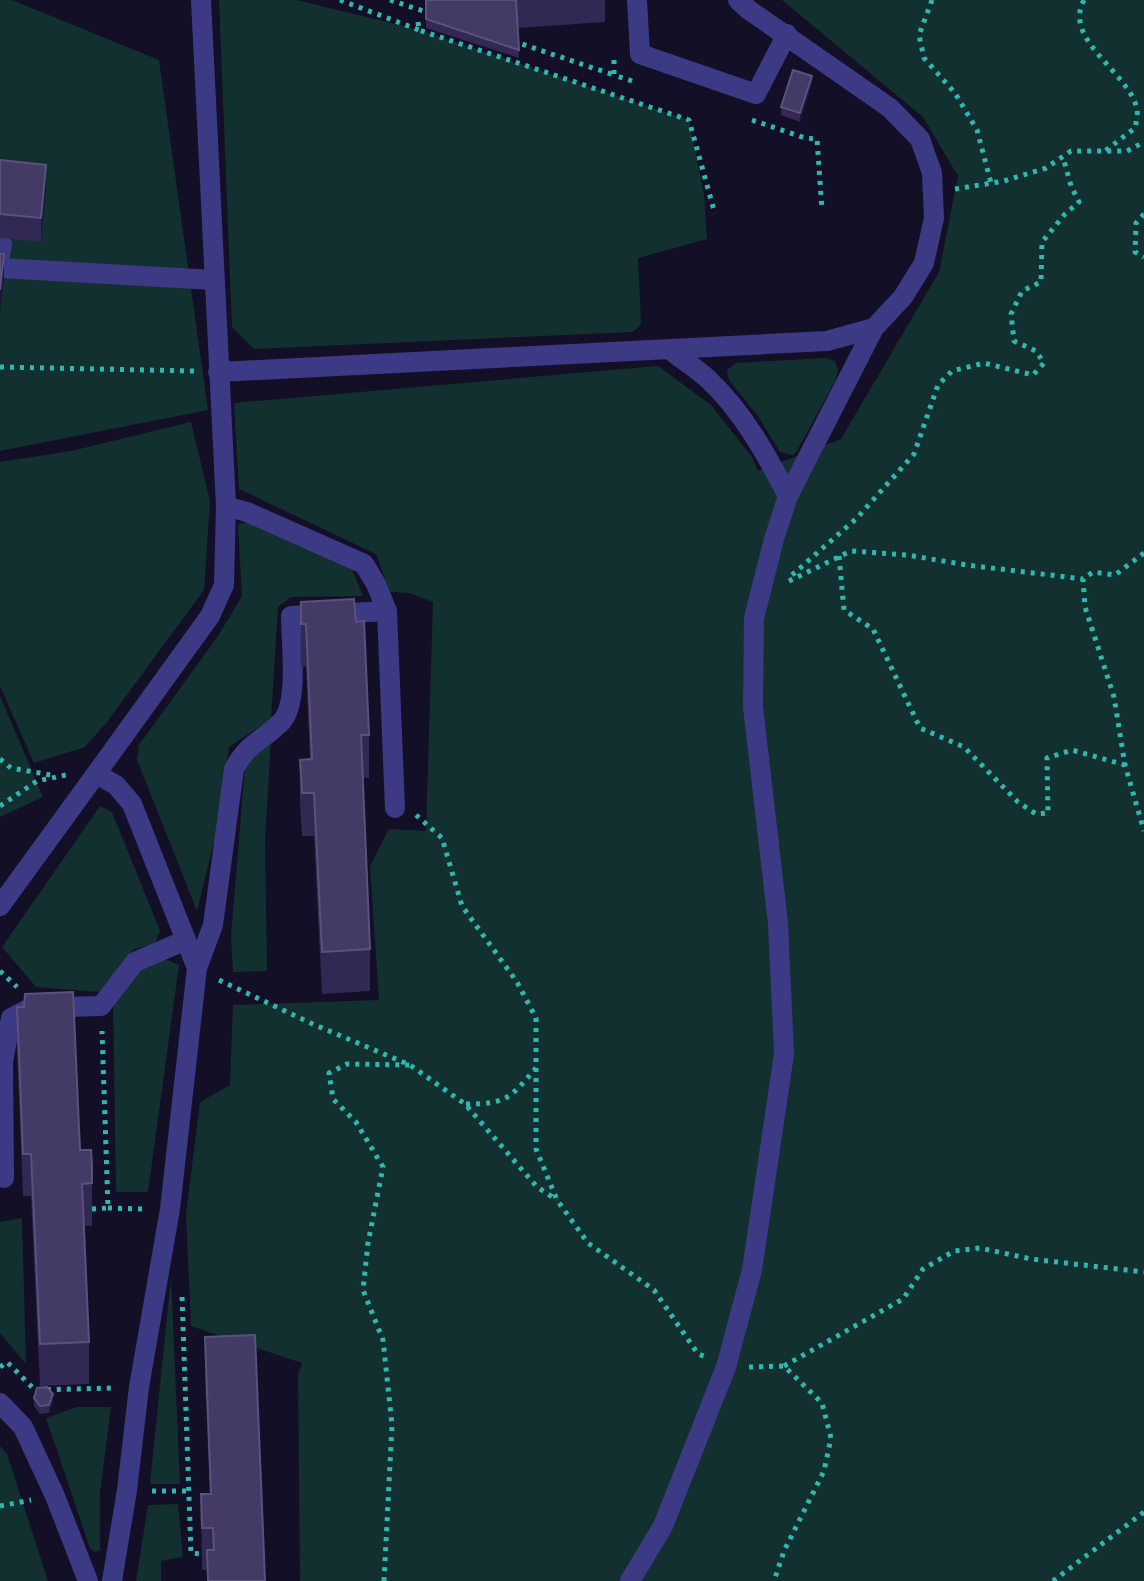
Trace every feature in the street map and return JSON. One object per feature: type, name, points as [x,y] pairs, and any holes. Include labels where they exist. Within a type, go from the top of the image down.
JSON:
[{"type":"street","points":[[0,906],[210,616],[224,585],[226,506],[201,0]]},
{"type":"street","points":[[637,0],[640,54],[756,94],[787,34]]},
{"type":"street","points":[[630,1581],[663,1526],[726,1367],[752,1270],[784,1054],[778,923],[753,707],[754,618],[788,496],[874,328],[903,297],[924,263],[934,218],[932,173],[920,139],[890,108],[738,0]]},
{"type":"street","points":[[0,268],[214,280]]},
{"type":"street","points":[[218,372],[827,341],[874,328]]},
{"type":"street","points":[[669,349],[708,379],[741,417],[764,450],[788,496]]},
{"type":"street","points":[[226,506],[247,512],[364,564],[376,584],[387,611],[395,808]]},
{"type":"street","points":[[112,1581],[139,1387],[170,1209],[197,968],[213,925],[234,769],[244,750],[281,721],[290,709],[291,616],[387,611]]},
{"type":"street","points":[[96,774],[116,785],[132,804],[197,968]]},
{"type":"street","points":[[4,1178],[3,1062],[11,1018],[30,1008],[101,1006],[135,962],[186,940]]},
{"type":"street","points":[[0,1403],[23,1427],[55,1496],[88,1581]]},
{"type":"path","points":[[340,0],[419,30],[689,120],[715,214]]},
{"type":"path","points":[[390,0],[439,16]]},
{"type":"path","points":[[932,0],[919,35],[924,58],[955,93],[977,130],[991,183]]},
{"type":"path","points":[[1084,0],[1079,8],[1082,33],[1122,81],[1137,109],[1135,128],[1104,152]]},
{"type":"path","points":[[418,22],[419,30]]},
{"type":"path","points":[[505,39],[614,75]]},
{"type":"path","points":[[748,119],[817,139],[822,210]]},
{"type":"path","points":[[933,193],[991,183],[1046,168],[1071,151],[1127,151],[1144,142]]},
{"type":"path","points":[[1063,157],[1079,202],[1042,242],[1041,282],[1022,291],[1011,314],[1014,341],[1036,351],[1044,363],[1033,375],[984,363],[952,371],[938,385],[914,454],[857,518],[779,586],[851,551],[907,555],[1083,579],[1093,572],[1115,575],[1144,553]]},
{"type":"path","points":[[1144,214],[1136,223],[1135,252],[1144,257]]},
{"type":"path","points":[[0,367],[218,372]]},
{"type":"path","points":[[839,556],[844,610],[873,629],[920,728],[964,747],[1018,802],[1036,814],[1048,813],[1047,758],[1072,750],[1125,765]]},
{"type":"path","points":[[1083,579],[1085,607],[1114,697],[1125,765],[1144,831]]},
{"type":"path","points":[[0,759],[11,768],[45,775],[96,774]]},
{"type":"path","points":[[0,806],[37,781],[60,775]]},
{"type":"path","points":[[395,808],[421,816],[442,838],[462,906],[517,982],[536,1018],[536,1149],[557,1200],[588,1243],[654,1290],[698,1354],[726,1367],[784,1366],[903,1299],[923,1269],[954,1251],[980,1248],[1031,1259],[1144,1272]]},
{"type":"path","points":[[197,968],[244,993],[410,1065],[465,1104],[537,1187],[557,1200]]},
{"type":"path","points":[[0,971],[19,989]]},
{"type":"path","points":[[101,1006],[108,1208]]},
{"type":"path","points":[[384,1581],[392,1425],[383,1340],[363,1290],[368,1243],[383,1167],[356,1122],[333,1099],[329,1073],[347,1064],[410,1065]]},
{"type":"path","points":[[465,1104],[495,1104],[514,1094],[536,1068]]},
{"type":"path","points":[[92,1209],[170,1209]]},
{"type":"path","points":[[164,1252],[181,1270],[191,1553],[201,1554]]},
{"type":"path","points":[[0,1367],[7,1362],[35,1390],[139,1387]]},
{"type":"path","points":[[774,1581],[784,1551],[824,1471],[831,1438],[822,1403],[784,1366]]},
{"type":"path","points":[[148,1491],[188,1491]]},
{"type":"path","points":[[1053,1581],[1144,1512]]},
{"type":"green space","points":[[0,0],[12,0],[159,60],[208,410],[0,451]]},
{"type":"green space","points":[[219,0],[297,0],[419,30],[689,120],[704,194],[707,239],[638,258],[641,324],[633,332],[254,349],[232,327]]},
{"type":"green space","points":[[782,0],[1144,0],[1144,1581],[300,1581],[298,1375],[302,1363],[191,1326],[186,1214],[200,1102],[230,1085],[233,1005],[379,1000],[370,866],[389,829],[426,831],[433,602],[410,593],[390,592],[376,554],[239,489],[234,403],[658,366],[711,405],[752,457],[758,471],[841,439],[939,272],[958,176],[923,117]]},
{"type":"green space","points":[[825,358],[835,361],[838,370],[835,381],[797,451],[793,455],[780,452],[758,416],[729,380],[727,370],[736,363]]},
{"type":"green space","points":[[191,422],[210,501],[204,590],[107,722],[85,747],[34,763],[0,686],[0,462],[71,451]]},
{"type":"green space","points":[[249,522],[351,567],[363,596],[291,597],[278,607],[271,719],[229,747],[218,825],[197,911],[137,760],[139,745],[218,636],[242,596],[238,524]]},
{"type":"green space","points":[[0,696],[43,797],[0,817]]},
{"type":"green space","points":[[271,741],[265,840],[267,971],[233,972],[231,936],[245,766]]},
{"type":"green space","points":[[100,806],[112,812],[160,931],[155,944],[134,949],[99,992],[36,987],[2,947]]},
{"type":"green space","points":[[165,959],[179,965],[148,1192],[116,1192],[113,999],[143,966]]},
{"type":"green space","points":[[22,1218],[26,1364],[0,1333],[0,1222]]},
{"type":"green space","points":[[171,1277],[180,1484],[150,1484]]},
{"type":"green space","points":[[77,1407],[111,1407],[100,1493],[100,1550],[95,1552],[90,1548],[46,1418]]},
{"type":"green space","points":[[0,1446],[7,1454],[48,1581],[0,1581]]},
{"type":"green space","points":[[178,1504],[183,1557],[161,1561],[161,1581],[136,1581],[148,1505]]},
{"type":"building","points":[[426,0],[516,0],[519,50],[426,19]]},
{"type":"building","points":[[793,70],[812,76],[800,113],[781,107]]},
{"type":"building","points":[[0,160],[46,165],[41,218],[0,214]]},
{"type":"building","points":[[0,254],[4,254],[0,290]]},
{"type":"building","points":[[354,599],[356,622],[364,621],[369,735],[361,735],[370,949],[322,952],[314,793],[302,793],[300,760],[312,759],[306,624],[301,624],[301,602]]},
{"type":"building","points":[[73,992],[80,1150],[91,1150],[92,1166],[92,1183],[82,1184],[89,1342],[40,1344],[31,1154],[23,1154],[17,1007],[24,1007],[25,994]]},
{"type":"building","points":[[255,1335],[265,1581],[208,1581],[207,1550],[214,1550],[213,1528],[202,1528],[201,1494],[211,1494],[205,1337]]},
{"type":"building","points":[[47,1387],[53,1394],[49,1405],[40,1406],[34,1398],[37,1388]]}]
